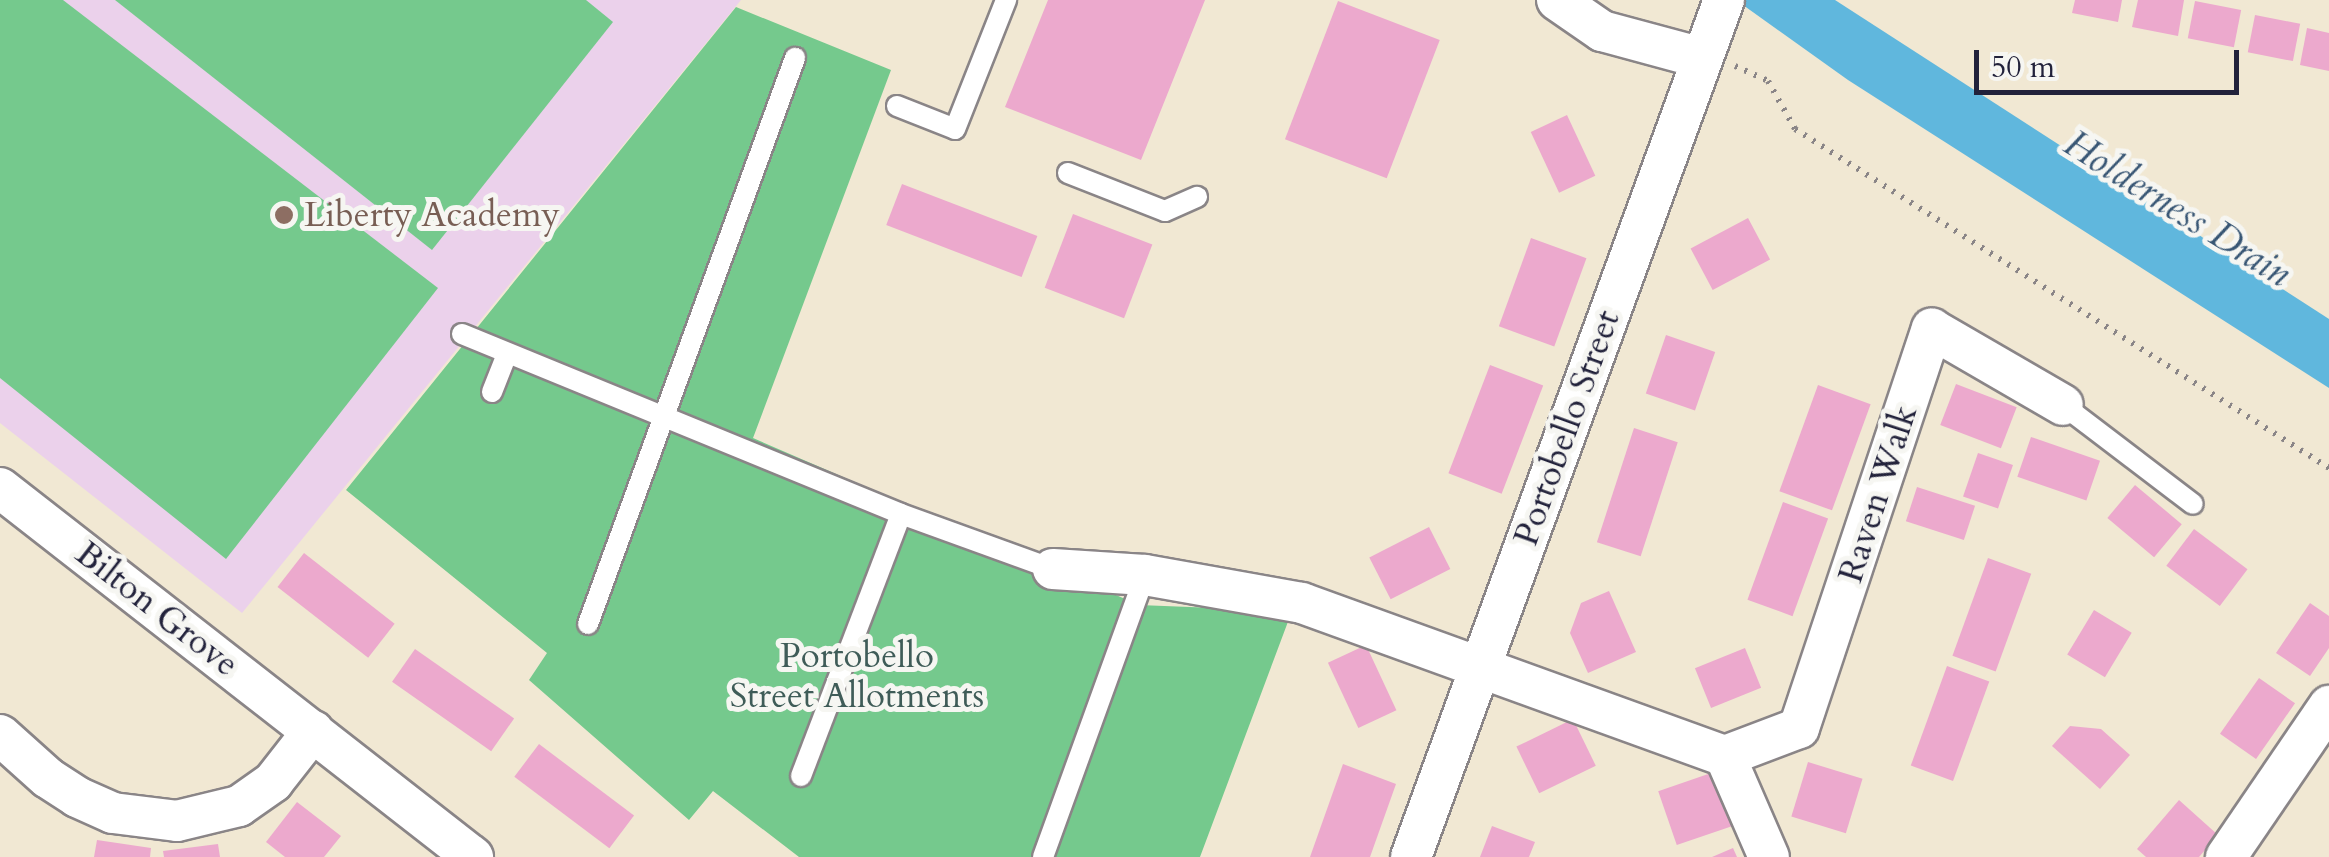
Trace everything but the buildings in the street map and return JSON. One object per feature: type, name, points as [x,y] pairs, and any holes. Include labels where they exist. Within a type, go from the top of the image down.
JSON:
[{"type":"street","points":[[1557,0],[1602,31],[1703,55]]},
{"type":"street","name":"Portobello Street","points":[[1411,857],[1721,7]]},
{"type":"street","name":"Raven Walk","points":[[1725,756],[1799,728],[1932,329],[2063,405]]},
{"type":"street","name":"Bilton Grove","points":[[0,488],[473,857]]},
{"type":"street","points":[[1053,569],[1145,575],[1302,602],[1725,756],[1769,857]]},
{"type":"street","points":[[2226,857],[2329,706]]},
{"type":"street","points":[[0,735],[77,796],[113,812],[177,821],[239,806],[273,782],[313,731]]},
{"type":"lane","points":[[897,106],[955,129],[1006,0]]},
{"type":"lane","points":[[588,624],[795,58]]},
{"type":"lane","points":[[1068,173],[1166,211],[1197,197]]},
{"type":"lane","points":[[462,334],[667,414],[901,514],[1053,569]]},
{"type":"lane","points":[[492,392],[506,354]]},
{"type":"lane","points":[[2063,405],[2194,504]]},
{"type":"lane","points":[[801,776],[901,514]]},
{"type":"lane","points":[[1043,857],[1145,575]]},
{"type":"path","points":[[1703,55],[1768,81],[1795,129],[2329,468]]},
{"type":"shaded area","name":"Liberty Academy","points":[[0,0],[741,0],[242,613],[0,423]]},
{"type":"green space","points":[[0,0],[63,0],[438,288],[226,559],[0,378]]},
{"type":"green space","points":[[115,0],[586,0],[613,22],[432,250]]},
{"type":"green space","name":"Portobello Street Allotments","points":[[736,7],[891,70],[753,438],[1139,605],[1292,611],[1200,857],[799,857],[713,791],[689,820],[529,680],[547,653],[346,490]]},
{"type":"water","points":[[1736,0],[1835,0],[2329,319],[2329,388],[1848,80]]},
{"type":"place","name":"Liberty Academy","points":[[284,215]]},
{"type":"water label","name":"Holderness Drain","points":[[2177,209]]}]
